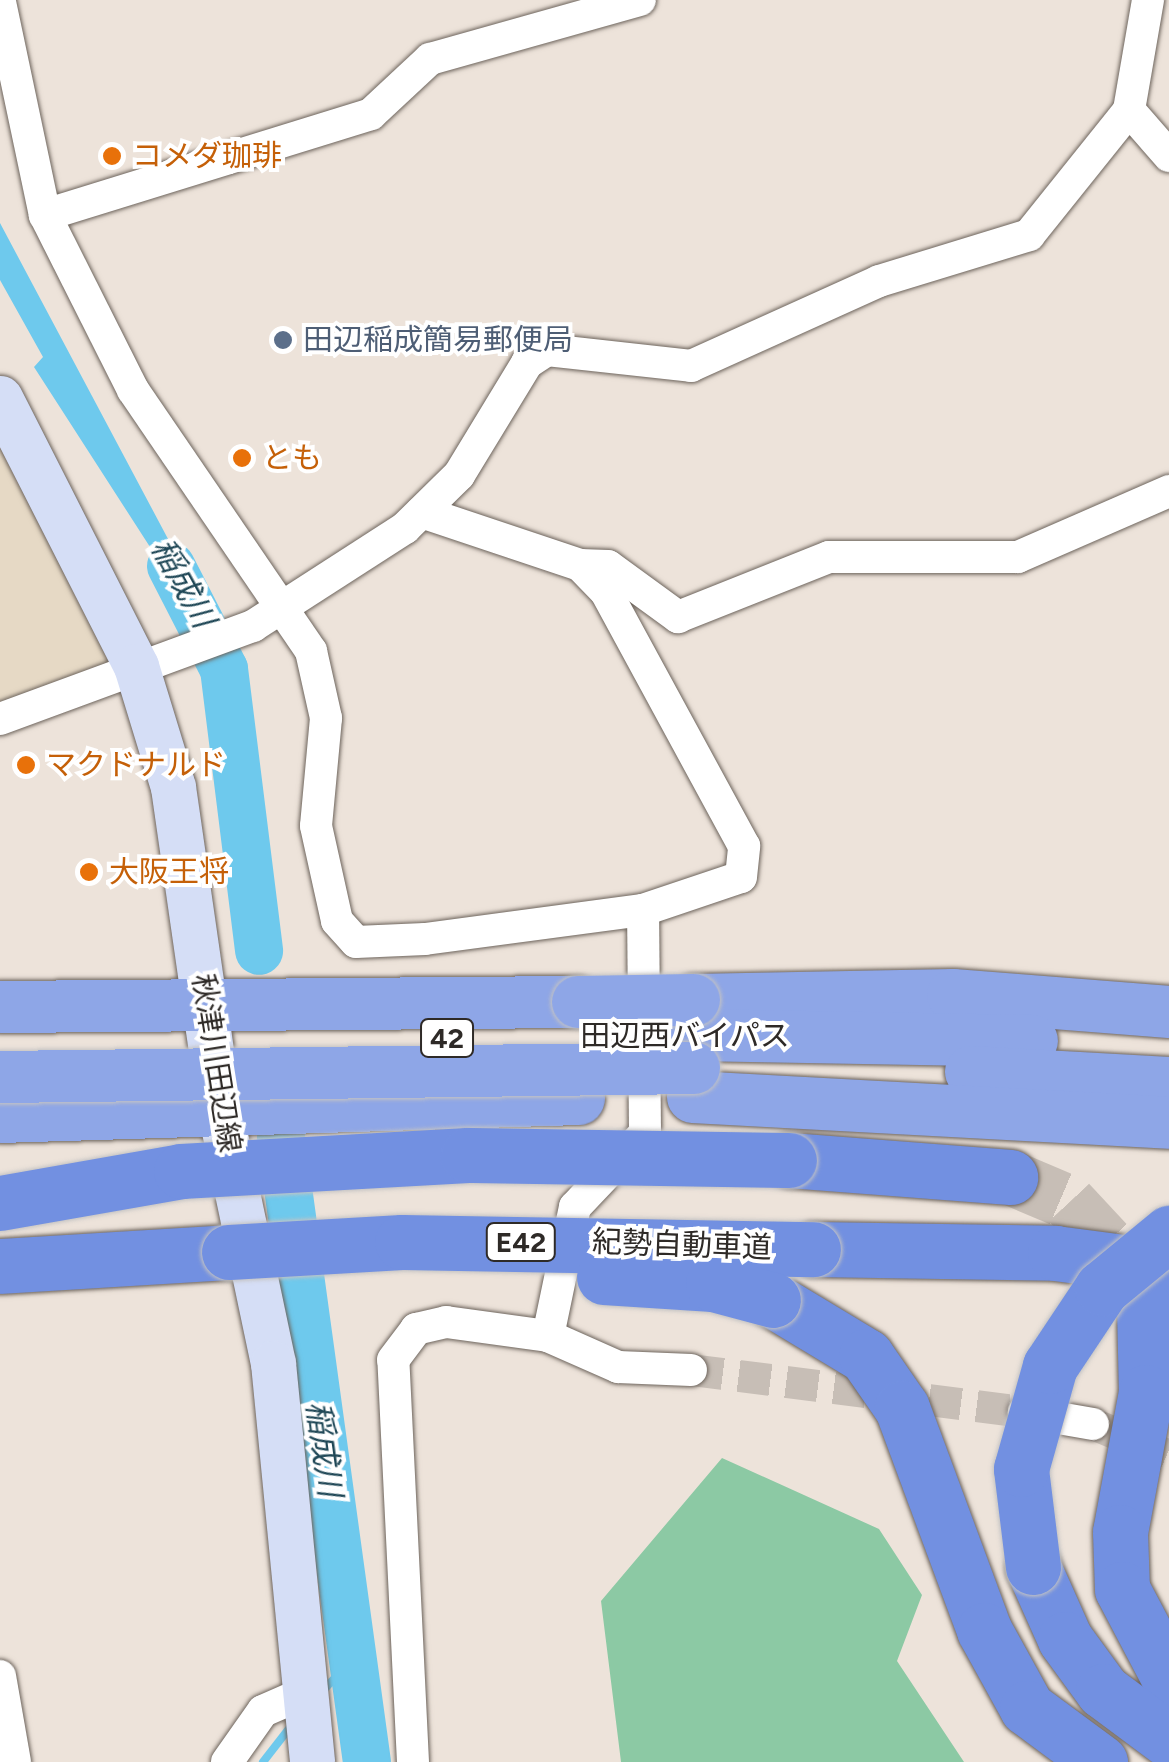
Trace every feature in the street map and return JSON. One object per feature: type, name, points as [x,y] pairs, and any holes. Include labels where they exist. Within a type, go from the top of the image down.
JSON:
[{"type":"highway","name":"42","points":[[0,1044],[211,1056],[579,1099],[694,1050],[953,994],[1169,1012]]},
{"type":"highway","name":"42","points":[[0,1077],[211,1056],[578,1002],[694,1050],[1169,1123]]},
{"type":"highway","name":"42","points":[[0,1007],[211,1056]]},
{"type":"highway","name":"田辺西バイパス","points":[[211,1056],[1169,1049]]},
{"type":"highway","name":"田辺西バイパス","points":[[694,1050],[1169,1083]]},
{"type":"highway","name":"42","points":[[0,1117],[144,1109],[211,1056]]},
{"type":"highway","points":[[0,1203],[258,1166],[468,1155],[789,1160],[1010,1177]]},
{"type":"highway","name":"紀勢自動車道","points":[[0,1266],[402,1242],[813,1249],[1152,1267]]},
{"type":"highway","points":[[229,1252],[713,1284],[774,1300],[866,1356],[902,1408],[984,1630],[1019,1692],[1100,1762]]},
{"type":"highway","points":[[1169,1678],[1122,1589],[1120,1532],[1148,1372],[1152,1267],[1102,1288],[1050,1366],[1021,1469],[1033,1566],[1065,1639],[1103,1692],[1169,1740]]},
{"type":"main road","name":"秋津川田辺線","points":[[0,398],[136,666],[173,788],[211,1056],[273,1364],[302,1694],[312,1762]]},
{"type":"street","points":[[46,215],[371,114],[430,59],[640,0]]},
{"type":"street","points":[[0,719],[136,666],[186,655],[254,626],[284,606],[422,512],[459,475],[527,363],[547,350],[690,366],[879,280],[1029,235],[1130,110],[1148,0]]},
{"type":"street","points":[[0,2],[46,215],[132,390],[284,606],[315,668],[326,718],[316,826],[336,920],[356,942],[643,910],[742,878],[744,846],[606,592],[580,565]]},
{"type":"street","points":[[1130,110],[1169,156]]},
{"type":"street","points":[[422,512],[580,565],[608,566],[678,616],[830,558],[1018,557],[1169,490]]},
{"type":"street","points":[[548,1336],[575,1206],[645,1133],[643,910]]},
{"type":"street","points":[[0,1138],[98,1138],[144,1109]]},
{"type":"street","points":[[412,1762],[393,1360],[416,1329],[446,1322],[548,1336],[618,1367],[691,1370]]},
{"type":"street","points":[[1016,1411],[1093,1424]]},
{"type":"street","points":[[0,1676],[15,1762]]},
{"type":"street","points":[[227,1762],[263,1711],[302,1694]]},
{"type":"shaded area","points":[[0,398],[136,666],[0,719]]},
{"type":"green space","points":[[722,1458],[879,1529],[922,1595],[897,1661],[964,1762],[621,1762],[601,1601]]},
{"type":"water","points":[[0,223],[209,616],[199,623],[34,367],[43,357],[0,280]]},
{"type":"waterway","name":"稲成川","points":[[171,566],[224,669],[259,951]]},
{"type":"waterway","name":"稲成川","points":[[281,1137],[367,1762]]},
{"type":"waterway","points":[[320,1694],[353,1658]]},
{"type":"waterway","points":[[263,1762],[291,1726]]},
{"type":"tunnel","points":[[1010,1177],[1069,1202],[1110,1246],[1135,1292]]},
{"type":"tunnel","points":[[691,1370],[1016,1411]]},
{"type":"tunnel","points":[[1093,1424],[1169,1456]]},
{"type":"place","name":"コメダ珈琲","points":[[112,156]]},
{"type":"place","name":"田辺稲成簡易郵便局","points":[[283,340]]},
{"type":"place","name":"とも","points":[[242,458]]},
{"type":"place","name":"マクドナルド","points":[[26,765]]},
{"type":"place","name":"大阪王将","points":[[89,872]]}]
